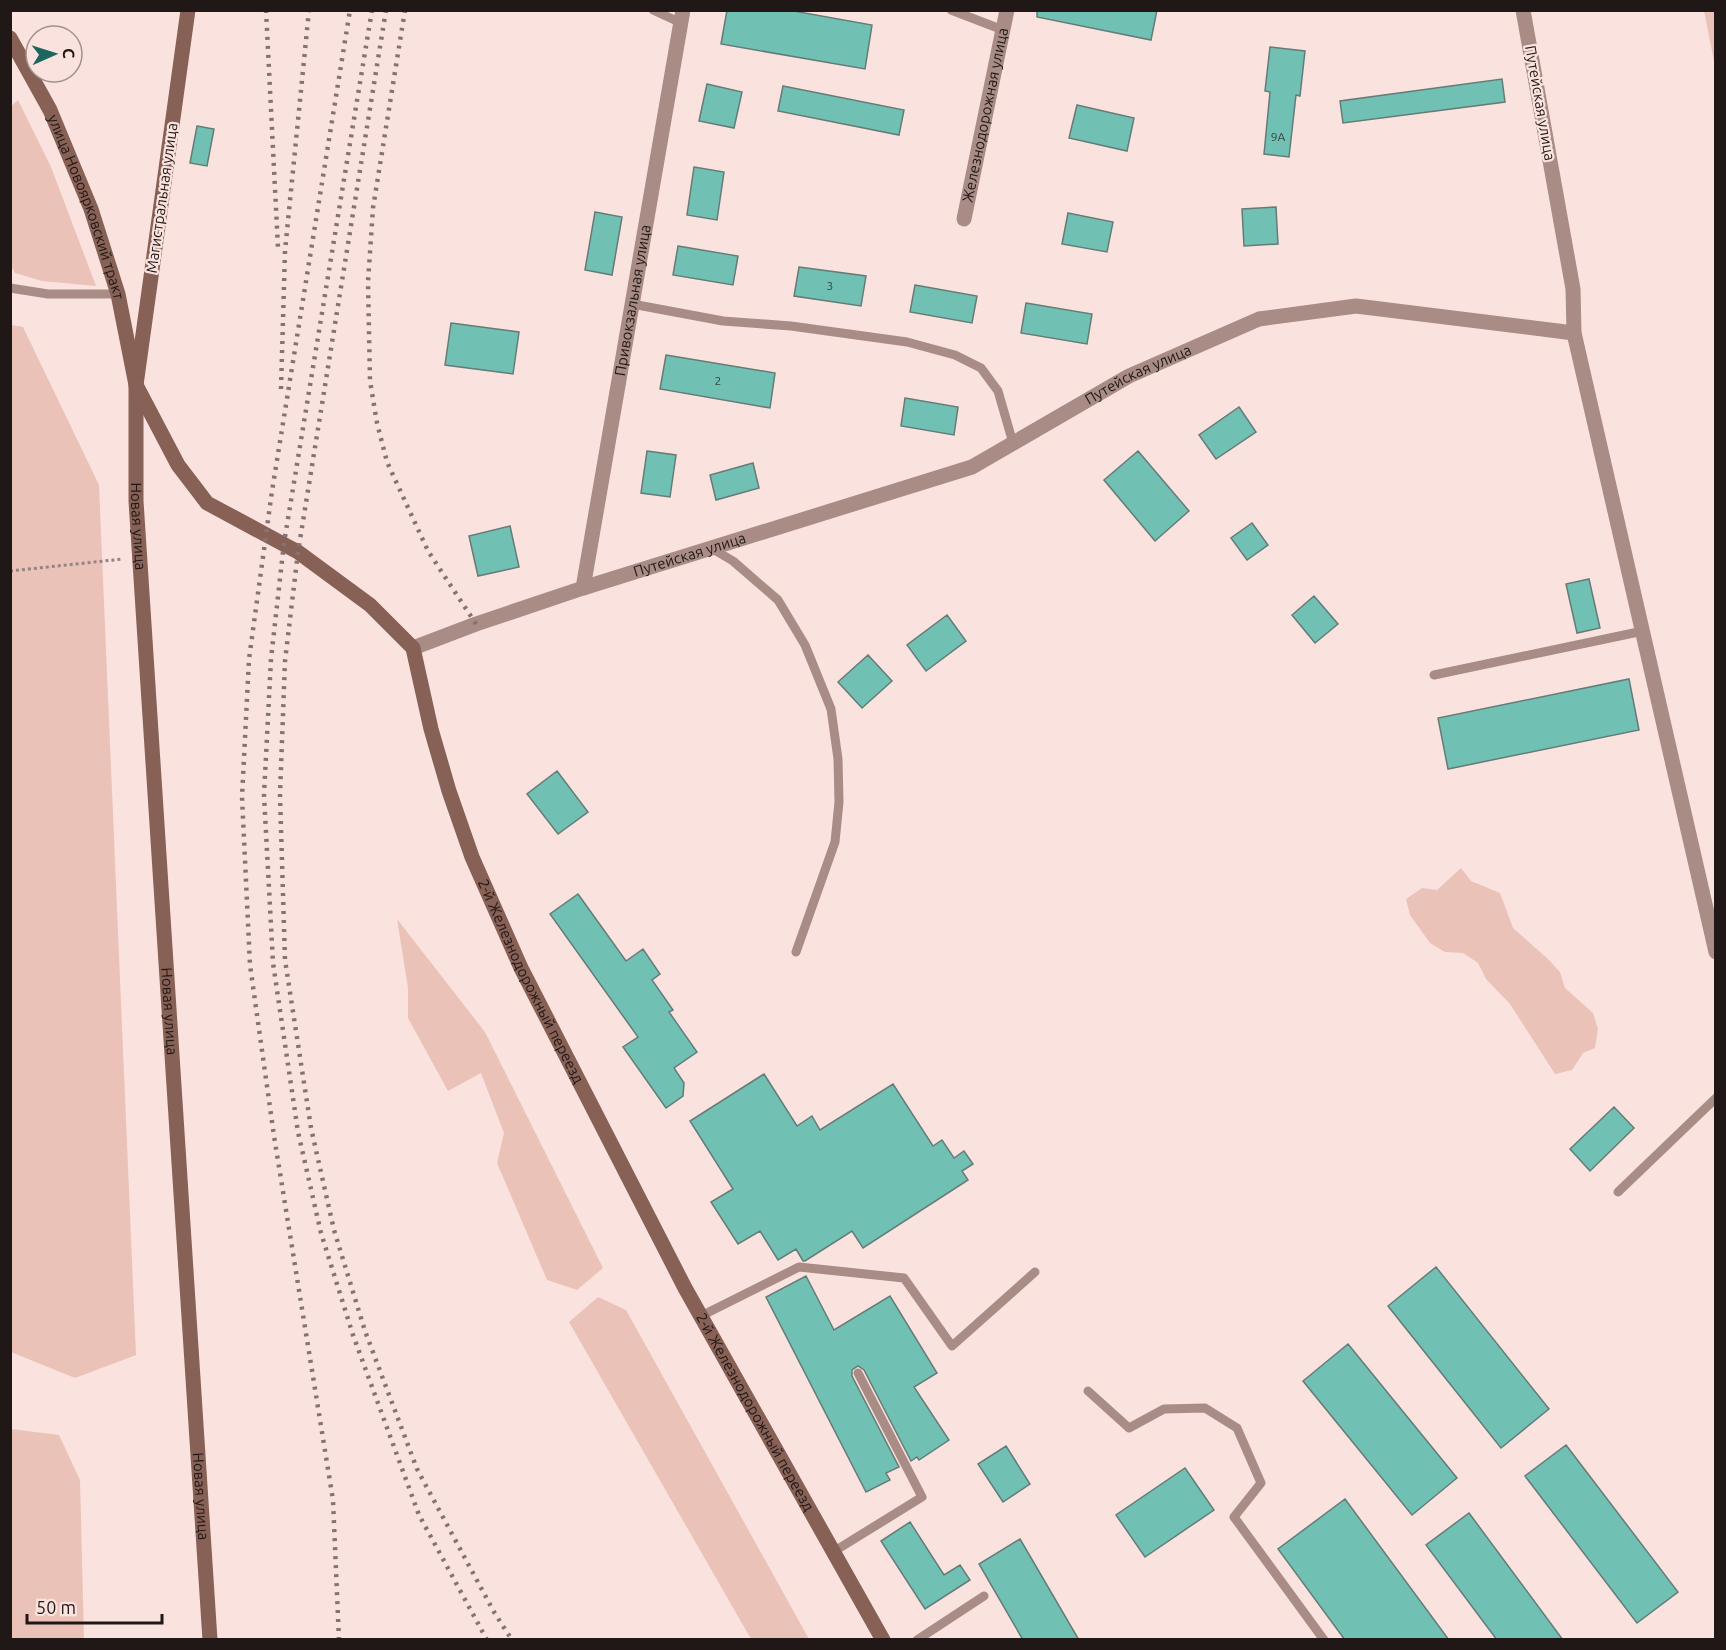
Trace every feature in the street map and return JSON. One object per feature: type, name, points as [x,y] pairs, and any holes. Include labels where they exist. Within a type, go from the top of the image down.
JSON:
[{"type":"street","name":"Магистральная улица","points":[[136,385],[188,10]]},
{"type":"street","name":"Железнодорожная улица","points":[[964,219],[1007,10]]},
{"type":"street","name":"Путейская улица","points":[[413,648],[584,588],[972,467],[1129,376],[1259,319],[1356,306],[1574,333],[1573,289],[1523,10]]},
{"type":"street","name":"Привокзальная улица","points":[[584,588],[682,17]]},
{"type":"street","name":"улица Новоярковский тракт","points":[[13,50],[50,111],[87,198],[118,294],[136,385]]},
{"type":"street","points":[[1574,333],[1716,952]]},
{"type":"street","name":"Новая улица","points":[[136,385],[136,501],[210,1640]]},
{"type":"street","points":[[136,385],[178,465],[207,502],[298,552],[370,605],[413,648]]},
{"type":"street","name":"2-й Железнодорожный переезд","points":[[413,648],[448,791],[472,857],[521,968],[700,1316],[883,1640]]},
{"type":"lane","points":[[653,10],[682,17]]},
{"type":"lane","points":[[951,10],[1003,30]]},
{"type":"lane","points":[[10,288],[48,294],[118,294]]},
{"type":"lane","points":[[632,304],[723,321],[791,326],[907,342],[955,355],[981,368],[998,391],[1013,443]]},
{"type":"lane","points":[[711,548],[733,561],[778,600],[805,645],[831,709],[838,759],[839,802],[835,842],[796,952]]},
{"type":"lane","points":[[1434,675],[1643,630]]},
{"type":"lane","points":[[1618,1192],[1716,1098]]},
{"type":"lane","points":[[700,1316],[799,1267],[883,1275],[904,1278],[952,1346],[1035,1272]]},
{"type":"lane","points":[[833,1551],[922,1497],[858,1373]]},
{"type":"lane","points":[[1088,1391],[1129,1428],[1164,1409],[1205,1408],[1237,1428],[1261,1483],[1234,1517],[1324,1640]]},
{"type":"lane","points":[[917,1640],[984,1596]]},
{"type":"path","points":[[10,571],[140,557]]},
{"type":"shaded area","points":[[1704,11],[1715,11],[1715,66]]},
{"type":"shaded area","points":[[18,100],[51,167],[96,286],[42,281],[15,273],[11,266],[10,107]]},
{"type":"shaded area","points":[[11,325],[23,327],[99,485],[136,1355],[75,1378],[11,1352]]},
{"type":"shaded area","points":[[1461,868],[1471,881],[1500,893],[1513,928],[1549,960],[1560,972],[1565,988],[1593,1013],[1598,1029],[1595,1048],[1583,1053],[1572,1070],[1555,1074],[1510,1004],[1486,979],[1478,963],[1463,953],[1445,952],[1430,943],[1410,915],[1406,899],[1422,888],[1437,890]]},
{"type":"shaded area","points":[[397,919],[485,1032],[603,1268],[577,1290],[547,1280],[497,1163],[504,1133],[481,1073],[448,1091],[408,1018],[408,988]]},
{"type":"shaded area","points":[[598,1297],[626,1310],[809,1639],[751,1639],[569,1322]]},
{"type":"shaded area","points":[[11,1429],[59,1435],[80,1480],[84,1639],[11,1639]]},
{"type":"building","points":[[727,10],[788,10],[872,25],[865,69],[721,44]]},
{"type":"building","points":[[1037,10],[1157,10],[1151,40],[1037,17]]},
{"type":"building","points":[[1270,47],[1305,51],[1300,96],[1296,95],[1289,157],[1264,154],[1270,92],[1265,91]]},
{"type":"building","points":[[1502,79],[1505,102],[1343,123],[1340,101]]},
{"type":"building","points":[[707,84],[742,92],[734,128],[699,121]]},
{"type":"building","points":[[783,86],[904,110],[899,135],[778,111]]},
{"type":"building","points":[[1077,105],[1134,118],[1127,151],[1069,138]]},
{"type":"building","points":[[197,126],[214,129],[207,166],[190,163]]},
{"type":"building","points":[[694,167],[724,172],[717,220],[687,215]]},
{"type":"building","points":[[1276,207],[1278,244],[1244,246],[1242,209]]},
{"type":"building","points":[[595,212],[622,217],[612,275],[585,270]]},
{"type":"building","points":[[1068,213],[1113,222],[1107,252],[1062,244]]},
{"type":"building","points":[[678,246],[738,256],[733,285],[673,275]]},
{"type":"building","points":[[799,267],[866,276],[861,306],[794,296]]},
{"type":"building","points":[[915,285],[977,296],[972,323],[910,312]]},
{"type":"building","points":[[1026,303],[1092,314],[1087,344],[1021,333]]},
{"type":"building","points":[[451,323],[519,332],[513,374],[445,365]]},
{"type":"building","points":[[666,355],[775,373],[770,408],[660,389]]},
{"type":"building","points":[[905,398],[958,407],[954,435],[901,426]]},
{"type":"building","points":[[1239,407],[1256,432],[1216,459],[1199,435]]},
{"type":"building","points":[[647,451],[676,455],[670,497],[641,493]]},
{"type":"building","points":[[1138,451],[1189,511],[1155,541],[1104,480]]},
{"type":"building","points":[[753,463],[759,488],[716,500],[710,475]]},
{"type":"building","points":[[1252,523],[1268,545],[1247,560],[1231,538]]},
{"type":"building","points":[[510,526],[519,567],[478,576],[469,536]]},
{"type":"building","points":[[1589,579],[1600,628],[1577,633],[1566,584]]},
{"type":"building","points":[[1314,596],[1338,624],[1315,643],[1292,615]]},
{"type":"building","points":[[947,615],[966,641],[926,671],[907,645]]},
{"type":"building","points":[[868,655],[892,681],[862,708],[838,682]]},
{"type":"building","points":[[1629,679],[1639,730],[1448,769],[1438,718]]},
{"type":"building","points":[[557,771],[588,812],[558,834],[527,794]]},
{"type":"building","points":[[578,894],[626,961],[643,949],[660,974],[652,980],[673,1010],[669,1012],[697,1052],[674,1068],[684,1083],[683,1096],[666,1108],[623,1047],[638,1037],[550,914]]},
{"type":"building","points":[[764,1074],[797,1126],[812,1116],[820,1130],[893,1084],[933,1146],[942,1140],[954,1158],[964,1151],[973,1164],[962,1171],[968,1180],[863,1248],[852,1231],[805,1261],[796,1249],[778,1260],[760,1231],[738,1244],[711,1202],[733,1189],[690,1121]]},
{"type":"building","points":[[1614,1107],[1634,1128],[1590,1171],[1570,1149]]},
{"type":"building","points":[[1436,1267],[1549,1409],[1501,1448],[1388,1306]]},
{"type":"building","points":[[806,1276],[834,1330],[890,1296],[937,1373],[914,1387],[949,1440],[919,1460],[917,1457],[911,1461],[864,1370],[858,1366],[852,1370],[852,1376],[899,1467],[886,1473],[890,1480],[866,1492],[766,1297]]},
{"type":"building","points":[[1348,1344],[1457,1478],[1412,1515],[1303,1381]]},
{"type":"building","points":[[1566,1445],[1678,1592],[1637,1623],[1525,1476]]},
{"type":"building","points":[[1006,1446],[1030,1484],[1003,1502],[978,1464]]},
{"type":"building","points":[[1185,1468],[1214,1510],[1145,1557],[1116,1515]]},
{"type":"building","points":[[1345,1499],[1449,1640],[1345,1640],[1278,1549]]},
{"type":"building","points":[[1469,1513],[1563,1640],[1497,1640],[1426,1545]]},
{"type":"building","points":[[910,1522],[944,1575],[960,1565],[970,1580],[925,1609],[881,1541]]},
{"type":"building","points":[[1020,1539],[1079,1640],[1023,1640],[979,1564]]},
{"type":"railway","points":[[266,10],[278,248]]},
{"type":"railway","points":[[281,389],[285,251],[309,10]]},
{"type":"railway","points":[[339,1640],[333,1500],[274,1136],[250,965],[242,797],[249,659],[272,491],[350,10]]},
{"type":"railway","points":[[372,10],[284,543],[271,659],[264,795],[273,963],[298,1132],[321,1233],[353,1335],[419,1515],[487,1640]]},
{"type":"railway","points":[[386,10],[298,552],[285,661],[280,795],[285,960],[311,1128],[334,1230],[365,1331],[417,1469],[494,1612],[512,1640]]},
{"type":"railway","points":[[405,10],[373,208],[368,282],[370,381],[387,462],[428,551],[476,624]]}]
